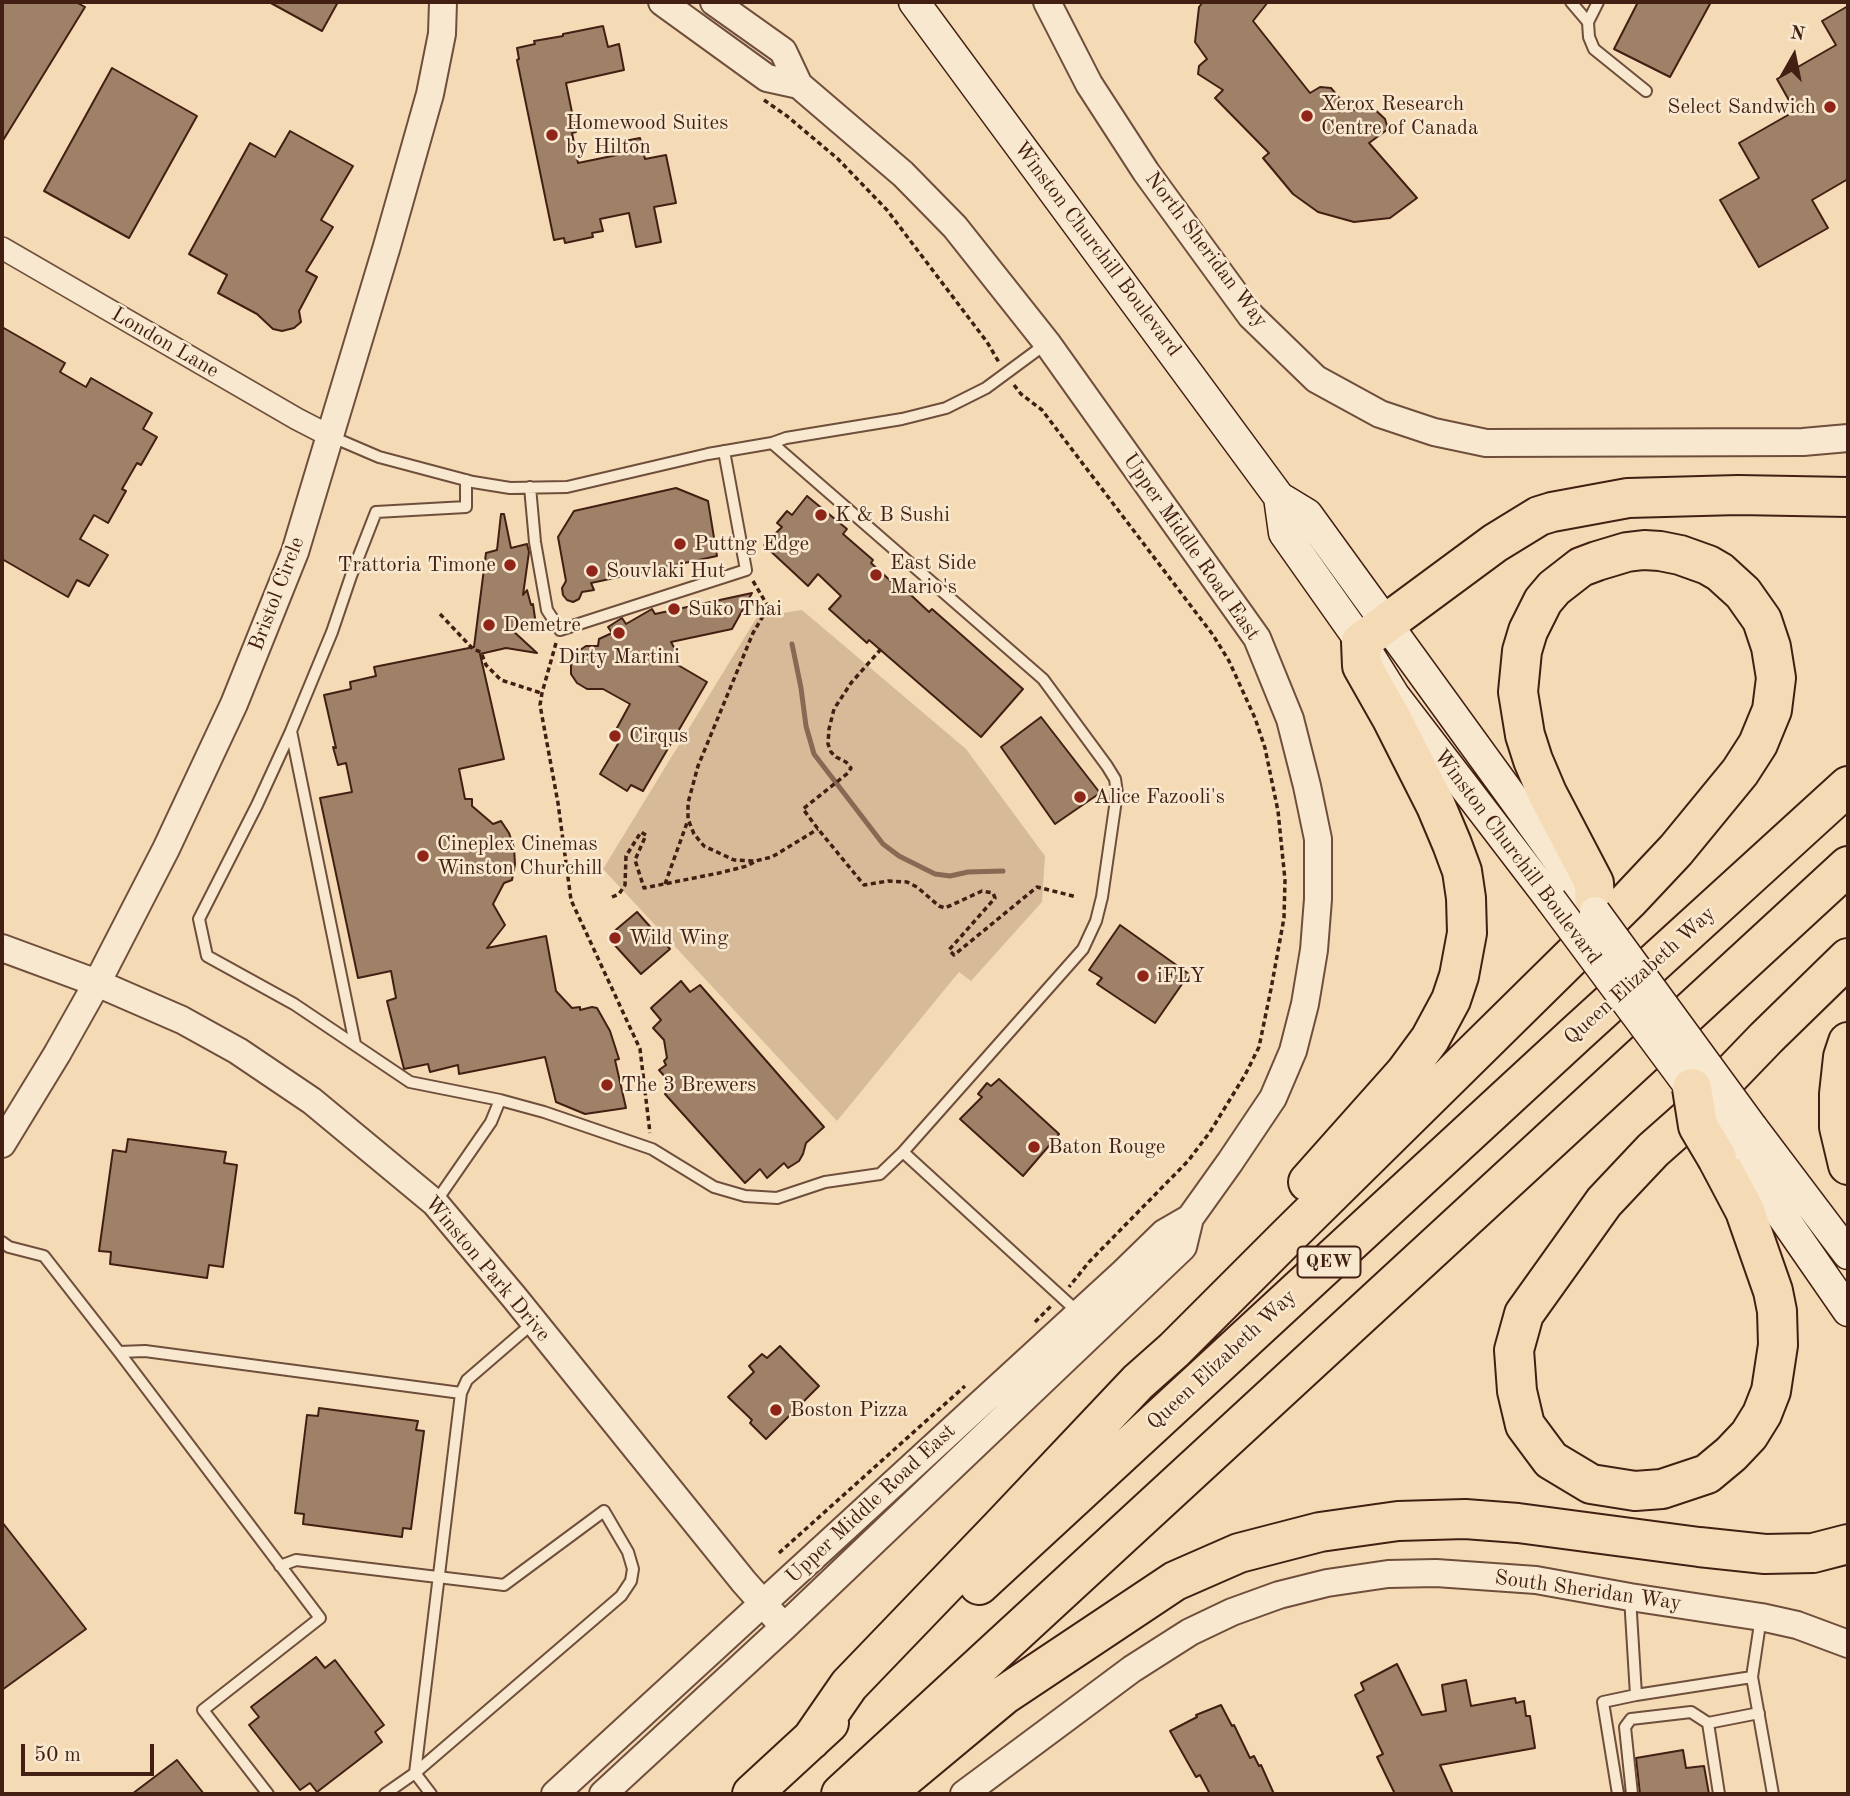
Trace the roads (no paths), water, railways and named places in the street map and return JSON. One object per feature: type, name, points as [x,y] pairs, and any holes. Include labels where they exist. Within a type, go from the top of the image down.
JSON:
[{"type":"highway","points":[[1138,1382],[1165,1342],[1405,1073],[1440,1023],[1459,976],[1467,933],[1462,871],[1436,806],[1362,666],[1374,633],[1495,543],[1539,516],[1552,512],[1628,498],[1738,495],[1848,497]]},
{"type":"highway","points":[[811,1740],[849,1685],[1138,1382],[1174,1350],[1629,900],[1685,840],[1727,789],[1751,756],[1764,732],[1772,710],[1776,678],[1771,646],[1762,620],[1743,593],[1720,572],[1695,559],[1644,550],[1612,556],[1581,567],[1554,588],[1543,601],[1528,631],[1522,651],[1518,692],[1525,735],[1542,782],[1569,883],[1594,883],[1595,912]]},
{"type":"highway","name":"Queen Elizabeth Way","points":[[752,1794],[1848,786]]},
{"type":"highway","name":"QEW","points":[[841,1794],[1848,866]]},
{"type":"highway","points":[[1692,1088],[1698,1125],[1734,1143],[1745,1211],[1773,1291],[1777,1311],[1778,1345],[1771,1391],[1762,1414],[1749,1435],[1707,1474],[1662,1489],[1635,1490],[1591,1483],[1551,1460],[1525,1424],[1517,1391],[1514,1350],[1524,1314],[1604,1202],[1653,1150],[1688,1119],[1766,1038],[1848,958]]},
{"type":"highway","points":[[1848,1042],[1843,1057],[1839,1094],[1839,1126],[1848,1165]]},
{"type":"highway","points":[[885,1794],[1004,1695],[1175,1581],[1239,1553],[1309,1535],[1398,1521],[1465,1519],[1518,1523],[1765,1554],[1812,1553],[1848,1544]]},
{"type":"main road","name":"Winston Churchill Boulevard","points":[[914,2],[1279,497],[1307,514],[1374,633],[1394,695],[1569,883],[1692,1088]]},
{"type":"main road","name":"Winston Churchill Boulevard","points":[[1595,912],[1734,1143],[1848,1311]]},
{"type":"main road","name":"Winston Churchill Boulevard","points":[[1734,1143],[1848,1254]]},
{"type":"street","name":"Bristol Circle","points":[[2,1144],[97,983],[166,849],[234,704],[295,552],[430,94],[442,34],[443,2]]},
{"type":"street","name":"Upper Middle Road East","points":[[662,2],[767,78],[799,85]]},
{"type":"street","name":"Upper Middle Road East","points":[[603,1794],[784,1627],[1183,1247],[1190,1218],[1273,1098],[1293,1051],[1305,1004],[1314,950],[1318,900],[1318,839],[1290,719],[1257,638],[1047,343],[955,227],[904,174],[799,85],[783,51],[714,2]]},
{"type":"street","name":"North Sheridan Way","points":[[1047,2],[1096,95],[1146,172],[1251,316],[1316,379],[1380,414],[1434,432],[1486,443],[1803,442],[1848,438]]},
{"type":"street","name":"London Lane","points":[[2,248],[330,436]]},
{"type":"street","name":"Winston Park Drive","points":[[2,948],[97,983],[182,1020],[238,1051],[312,1101],[435,1203],[763,1605],[784,1627]]},
{"type":"street","name":"Upper Middle Road East","points":[[555,1794],[763,1605],[1070,1304],[1124,1272],[1164,1233],[1190,1218]]},
{"type":"street","name":"South Sheridan Way","points":[[964,1794],[1132,1669],[1178,1640],[1232,1612],[1279,1595],[1327,1583],[1388,1574],[1436,1573],[1536,1580],[1761,1617],[1797,1625],[1848,1644]]},
{"type":"lane","points":[[1571,2],[1588,22]]},
{"type":"lane","points":[[1598,2],[1588,22],[1589,37],[1594,49],[1646,91]]},
{"type":"lane","points":[[330,436],[379,457],[466,480],[510,488],[567,487],[786,438],[946,408],[986,388],[1047,343]]},
{"type":"lane","points":[[466,480],[466,507],[376,512],[332,632],[291,731],[199,919],[207,956],[294,1004],[410,1082],[544,1112],[652,1149],[714,1186],[745,1196],[777,1198],[825,1182],[880,1174],[903,1152],[1083,949],[1096,921],[1102,897],[1117,793],[1115,779],[1107,766],[1043,679],[772,443]]},
{"type":"lane","points":[[530,487],[535,542],[547,610],[560,630],[746,570],[724,452]]},
{"type":"lane","points":[[291,731],[355,1044]]},
{"type":"lane","points":[[435,1203],[491,1122],[500,1100]]},
{"type":"lane","points":[[903,1152],[1070,1304]]},
{"type":"lane","points":[[2,1242],[9,1247],[44,1256],[320,1618],[204,1710],[268,1794]]},
{"type":"lane","points":[[431,1794],[415,1773],[461,1394],[467,1380],[533,1323]]},
{"type":"lane","points":[[119,1352],[145,1351],[461,1394]]},
{"type":"lane","points":[[280,1566],[296,1560],[504,1584],[604,1511],[628,1552],[633,1569],[631,1581],[621,1595],[415,1773],[386,1794]]},
{"type":"lane","points":[[1630,1597],[1636,1695]]},
{"type":"lane","points":[[1761,1617],[1752,1677],[1773,1794]]},
{"type":"lane","points":[[1618,1794],[1603,1702],[1752,1677]]},
{"type":"lane","points":[[1632,1794],[1625,1727],[1631,1719],[1691,1712],[1708,1723],[1759,1713]]},
{"type":"lane","points":[[1708,1723],[1719,1794]]},
{"type":"waterway","points":[[792,644],[806,726],[814,754],[883,844],[899,856],[935,874],[950,876],[968,872],[1003,871]]},
{"type":"place","name":"Select Sandwich","points":[[1830,107]]},
{"type":"place","name":"Xerox Research Centre of Canada","points":[[1307,116]]},
{"type":"place","name":"Homewood Suites by Hilton","points":[[552,135]]},
{"type":"place","name":"K & B Sushi","points":[[821,515]]},
{"type":"place","name":"Puttng Edge","points":[[680,544]]},
{"type":"place","name":"Trattoria Timone","points":[[510,565]]},
{"type":"place","name":"Souvlaki Hut","points":[[592,571]]},
{"type":"place","name":"East Side Mario's","points":[[876,575]]},
{"type":"place","name":"Suko Thai","points":[[674,609]]},
{"type":"place","name":"Demetre","points":[[489,625]]},
{"type":"place","name":"Dirty Martini","points":[[619,633]]},
{"type":"place","name":"Cirqus","points":[[615,736]]},
{"type":"place","name":"Alice Fazooli's","points":[[1080,797]]},
{"type":"place","name":"Cineplex Cinemas Winston Churchill","points":[[423,856]]},
{"type":"place","name":"Wild Wing","points":[[615,938]]},
{"type":"place","name":"iFLY","points":[[1143,976]]},
{"type":"place","name":"The 3 Brewers","points":[[607,1085]]},
{"type":"place","name":"Baton Rouge","points":[[1034,1147]]},
{"type":"place","name":"Boston Pizza","points":[[776,1410]]}]
